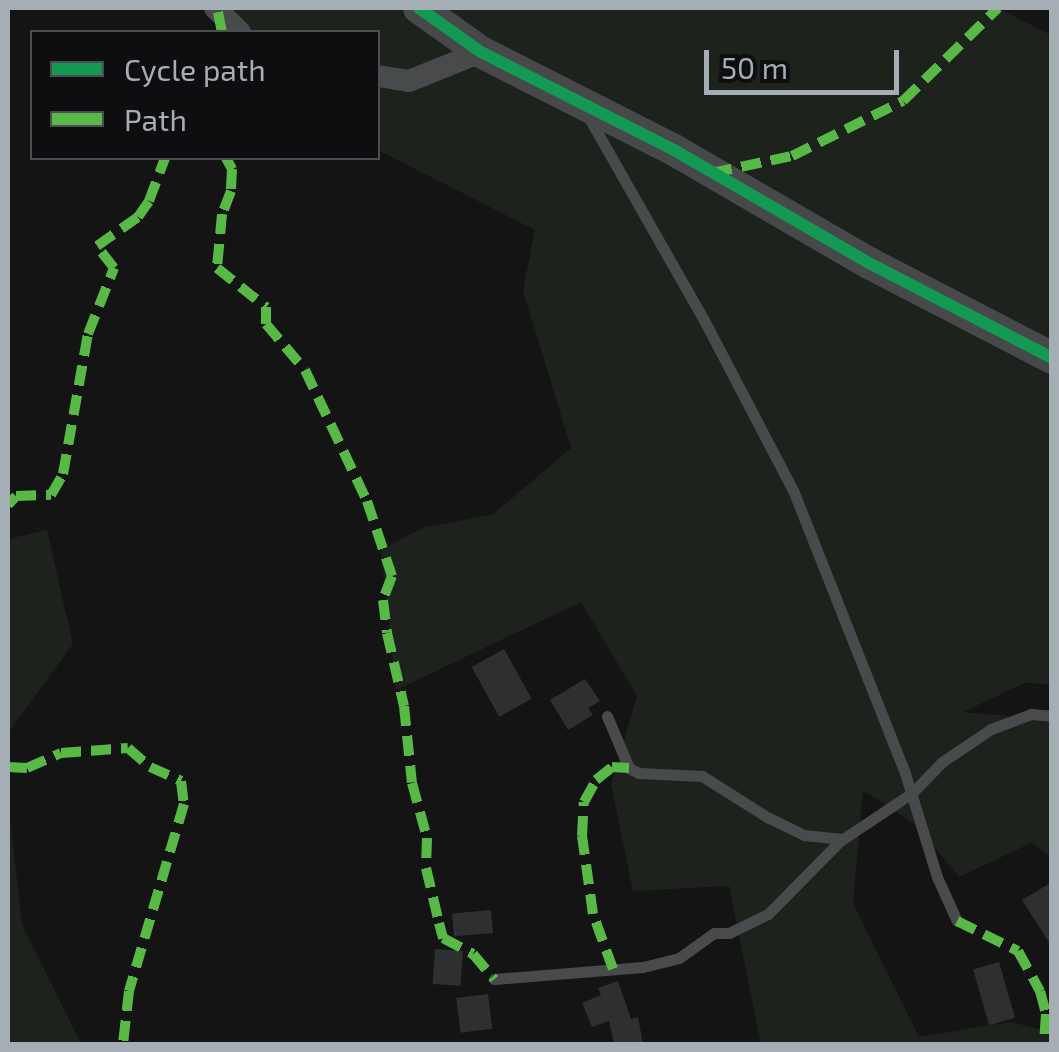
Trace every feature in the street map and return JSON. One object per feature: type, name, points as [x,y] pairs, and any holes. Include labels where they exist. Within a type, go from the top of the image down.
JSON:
[{"type":"street","points":[[215,8],[238,30]]},
{"type":"street","points":[[419,8],[481,52],[1052,358]]},
{"type":"street","points":[[380,76],[409,80],[481,52]]},
{"type":"lane","points":[[582,104],[794,490],[912,794],[937,878],[957,921]]},
{"type":"lane","points":[[494,979],[643,967],[679,958],[714,933],[730,933],[768,914],[842,839],[912,794],[942,762],[991,729],[1031,714],[1052,716]]},
{"type":"lane","points":[[607,716],[629,768],[639,773],[702,776],[792,829],[842,839]]},
{"type":"shaded area","points":[[222,8],[998,8],[1051,35],[1051,684],[1025,683],[963,712],[1051,720],[1051,856],[1031,843],[959,877],[916,825],[863,790],[853,903],[919,1037],[1011,1022],[1051,1032],[1051,1044],[761,1044],[729,886],[633,891],[611,784],[637,696],[581,602],[396,690],[381,550],[424,527],[492,515],[571,448],[523,291],[535,230],[380,151],[380,30],[230,30]]},
{"type":"shaded area","points":[[47,530],[73,644],[8,733],[8,539]]},
{"type":"shaded area","points":[[8,802],[22,924],[81,1044],[8,1044]]},
{"type":"building","points":[[504,649],[532,699],[499,717],[472,667]]},
{"type":"building","points":[[585,679],[600,701],[588,708],[593,715],[568,730],[550,700]]},
{"type":"building","points":[[1052,882],[1052,947],[1022,900]]},
{"type":"building","points":[[491,910],[493,933],[454,936],[452,913]]},
{"type":"building","points":[[435,949],[463,951],[460,986],[433,984]]},
{"type":"building","points":[[999,962],[1015,1018],[989,1025],[973,969]]},
{"type":"building","points":[[618,981],[631,1019],[638,1017],[643,1044],[614,1044],[609,1021],[592,1027],[582,1003],[601,995],[598,988]]},
{"type":"building","points":[[488,994],[492,1029],[461,1033],[456,998]]},
{"type":"marked path","points":[[712,173],[792,156],[903,101],[998,8]]},
{"type":"marked path","points":[[218,12],[222,30]]},
{"type":"marked path","points":[[8,505],[16,496],[51,495],[63,474],[88,334],[114,268],[97,246],[138,217],[149,201],[164,160]]},
{"type":"marked path","points":[[227,160],[232,169],[231,191],[222,214],[217,268],[266,307],[266,324],[305,370],[367,501],[392,576],[383,600],[387,633],[404,706],[412,783],[427,838],[426,868],[439,923],[443,938],[473,954],[494,979]]},
{"type":"marked path","points":[[8,767],[27,768],[61,753],[128,748],[150,767],[181,781],[184,804],[129,991],[123,1044]]},
{"type":"marked path","points":[[613,969],[593,914],[582,836],[584,802],[596,780],[612,767],[629,768]]},
{"type":"marked path","points":[[957,921],[1018,951],[1040,991],[1046,1014],[1044,1044]]},
{"type":"cycle path","points":[[419,8],[481,52],[674,150],[869,263],[1052,358]]}]
